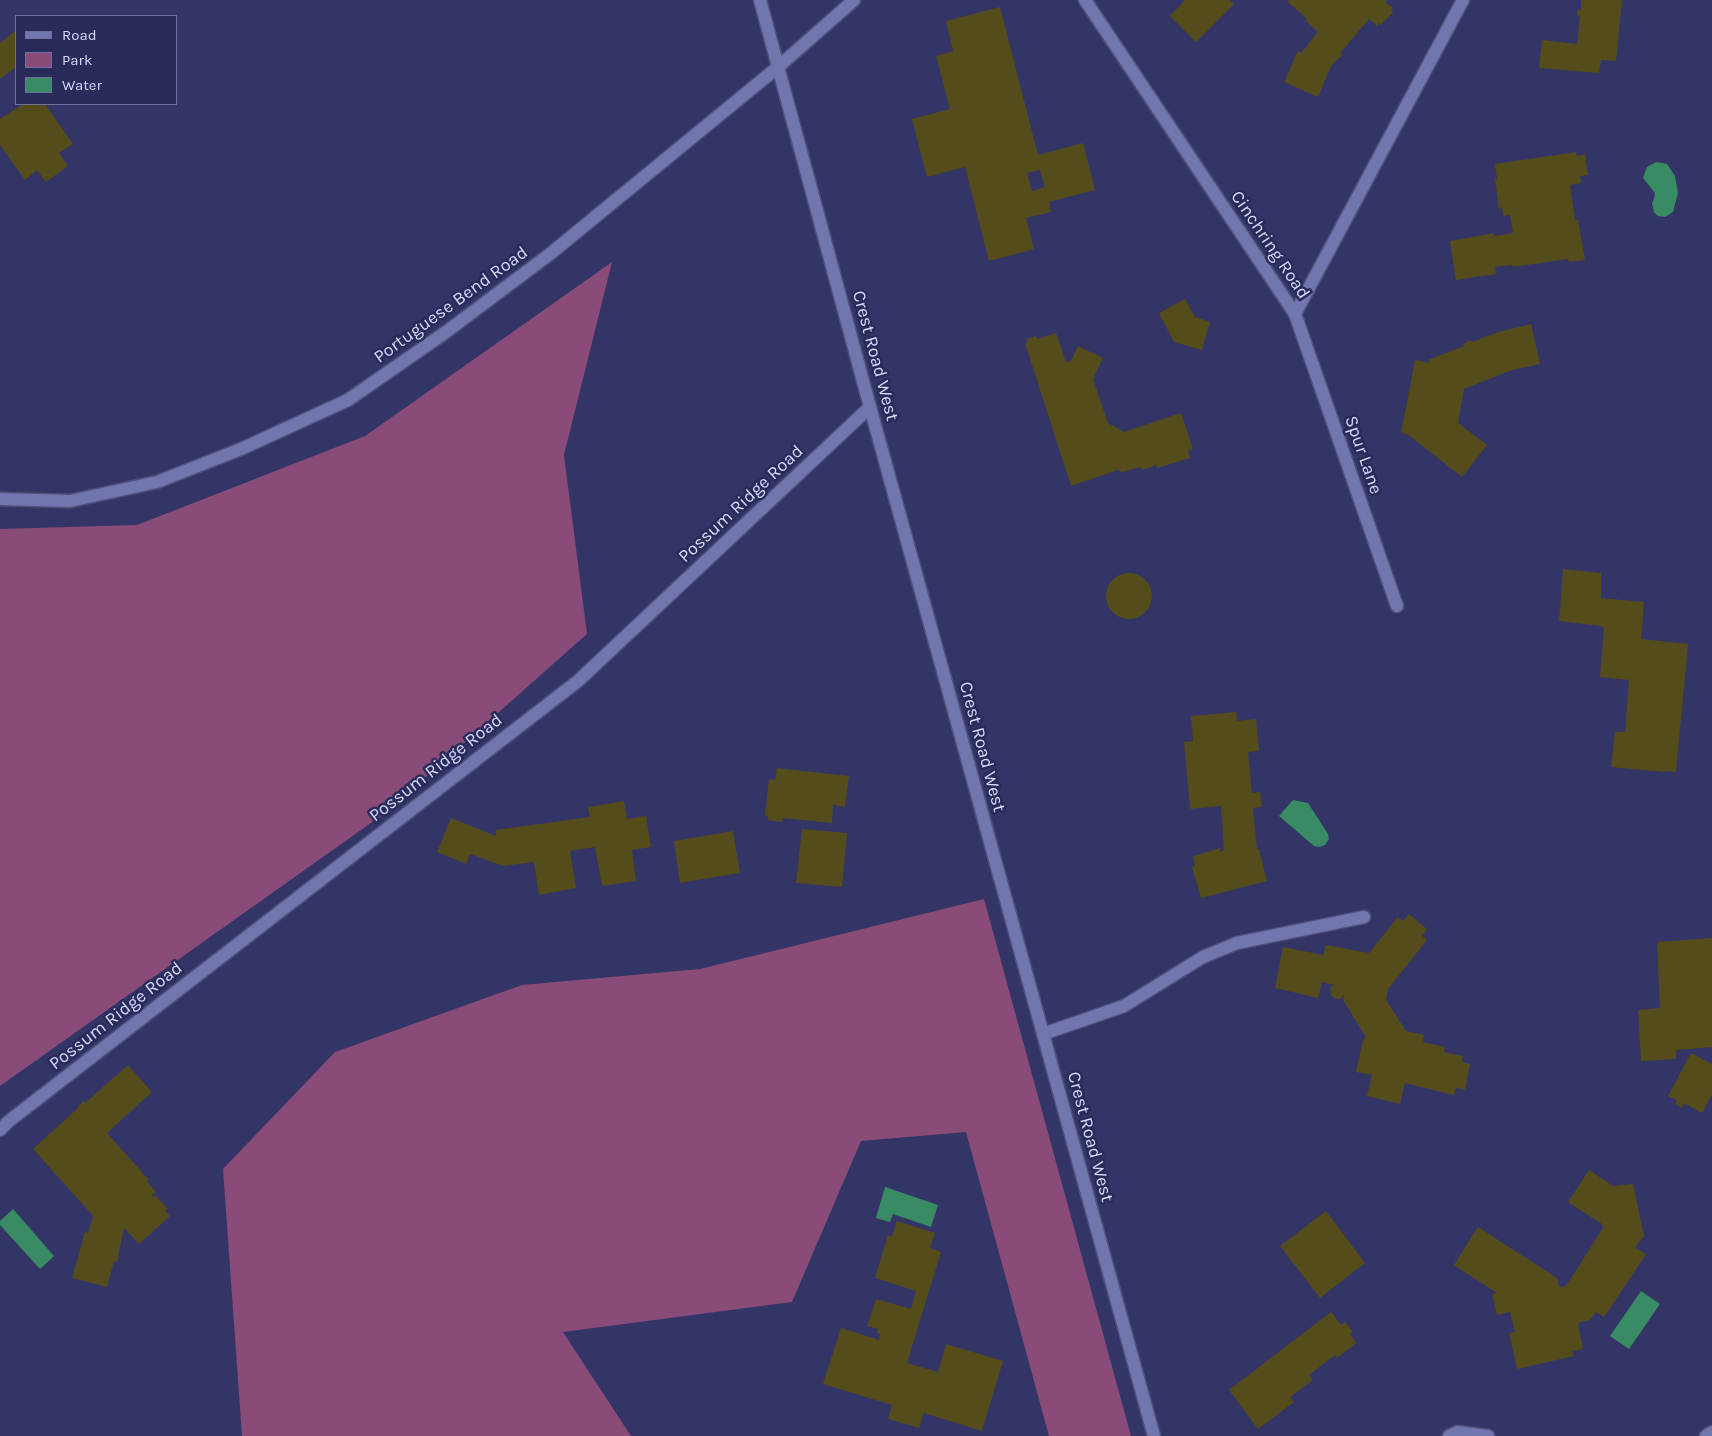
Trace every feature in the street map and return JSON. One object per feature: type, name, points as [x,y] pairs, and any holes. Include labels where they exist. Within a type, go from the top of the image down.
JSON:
[{"type":"street","name":"Crest Road West","points":[[760,0],[1154,1436]]},
{"type":"street","name":"Portuguese Bend Road","points":[[0,499],[70,501],[158,482],[241,449],[348,400],[446,332],[550,254],[778,67],[854,0]]},
{"type":"street","name":"Cinchring Road","points":[[1085,0],[1295,314],[1463,0]]},
{"type":"street","name":"Spur Lane","points":[[1295,314],[1397,606]]},
{"type":"street","name":"Possum Ridge Road","points":[[0,1130],[9,1120],[578,681],[870,406]]},
{"type":"street","points":[[1043,1034],[1124,1006],[1203,957],[1237,943],[1364,917]]},
{"type":"street","points":[[1449,1436],[1458,1432],[1488,1436]]},
{"type":"street","points":[[1706,1436],[1712,1432]]},
{"type":"green space","points":[[612,262],[564,455],[587,634],[385,813],[0,1086],[0,529],[137,525],[365,436]]},
{"type":"green space","points":[[984,899],[1131,1436],[1049,1436],[966,1132],[861,1141],[792,1302],[563,1332],[631,1436],[242,1436],[223,1169],[335,1052],[522,985],[700,969]]},
{"type":"water","points":[[1656,162],[1667,164],[1675,176],[1678,193],[1673,212],[1665,217],[1658,216],[1654,212],[1652,203],[1655,193],[1643,178],[1647,167]]},
{"type":"water","points":[[1293,800],[1308,803],[1328,834],[1329,839],[1325,845],[1314,846],[1279,816]]},
{"type":"water","points":[[885,1187],[938,1205],[931,1227],[893,1214],[890,1222],[876,1218]]},
{"type":"water","points":[[13,1209],[54,1256],[40,1269],[0,1225],[0,1221]]},
{"type":"water","points":[[1641,1291],[1660,1304],[1629,1349],[1610,1336]]},
{"type":"building","points":[[1185,0],[1229,0],[1234,4],[1196,42],[1170,16]]},
{"type":"building","points":[[1289,0],[1387,0],[1385,2],[1393,8],[1391,10],[1393,12],[1381,25],[1379,23],[1377,26],[1369,19],[1340,53],[1343,54],[1331,66],[1318,97],[1284,82],[1298,51],[1301,53],[1318,32],[1288,2]]},
{"type":"building","points":[[1581,0],[1622,0],[1616,61],[1601,60],[1599,73],[1539,68],[1542,40],[1577,44],[1580,16],[1577,15],[1578,10],[1581,10]]},
{"type":"building","points":[[1000,7],[1038,155],[1083,143],[1095,190],[1049,202],[1051,212],[1026,218],[1034,249],[989,261],[965,167],[927,177],[912,119],[950,109],[936,56],[953,51],[946,21]],"holes":[[[1040,170],[1045,187],[1032,191],[1027,173]]]},
{"type":"building","points":[[15,31],[15,68],[0,79],[0,43]]},
{"type":"building","points":[[21,105],[46,105],[73,144],[59,153],[68,166],[46,182],[37,170],[25,180],[0,145],[0,119]]},
{"type":"building","points":[[1576,152],[1577,156],[1585,154],[1588,175],[1580,176],[1581,183],[1570,185],[1575,220],[1578,220],[1585,260],[1569,262],[1568,259],[1513,267],[1512,265],[1495,267],[1496,274],[1456,280],[1450,241],[1494,233],[1494,236],[1513,233],[1510,215],[1503,216],[1502,208],[1499,209],[1495,164]]},
{"type":"building","points":[[1185,299],[1195,317],[1210,322],[1202,350],[1174,342],[1159,313]]},
{"type":"building","points":[[1531,324],[1540,364],[1512,370],[1464,389],[1458,423],[1487,445],[1462,477],[1407,434],[1401,433],[1415,360],[1429,363],[1428,360],[1464,346],[1463,344],[1471,340],[1472,342],[1498,332]]},
{"type":"building","points":[[1056,333],[1066,362],[1071,361],[1078,346],[1103,358],[1093,379],[1108,423],[1124,432],[1181,413],[1193,449],[1188,451],[1190,458],[1157,468],[1156,465],[1142,470],[1141,467],[1122,472],[1118,470],[1071,486],[1025,343],[1028,342],[1026,339],[1036,336],[1037,339]]},
{"type":"building","points":[[1563,569],[1601,573],[1601,598],[1644,602],[1641,639],[1688,644],[1676,772],[1611,767],[1615,732],[1625,732],[1629,680],[1600,677],[1604,628],[1601,626],[1559,621]]},
{"type":"building","points":[[1134,573],[1138,574],[1148,583],[1151,587],[1151,605],[1142,615],[1134,619],[1124,619],[1116,615],[1107,605],[1106,591],[1110,583],[1120,574]]},
{"type":"building","points":[[1236,712],[1237,721],[1256,719],[1259,751],[1248,752],[1252,793],[1260,792],[1262,807],[1253,808],[1257,849],[1259,849],[1267,881],[1201,898],[1192,867],[1195,866],[1193,856],[1220,848],[1220,852],[1224,850],[1221,806],[1190,809],[1184,742],[1193,741],[1191,716]]},
{"type":"building","points":[[777,768],[849,776],[845,807],[833,805],[832,823],[782,818],[782,822],[768,820],[768,816],[765,816],[769,779],[775,780]]},
{"type":"building","points":[[624,801],[627,819],[646,816],[651,847],[632,850],[636,881],[602,886],[595,847],[570,851],[576,888],[539,895],[534,862],[503,866],[470,854],[466,864],[437,852],[451,818],[496,836],[496,830],[590,817],[588,807]]},
{"type":"building","points":[[802,829],[847,833],[842,887],[796,883]]},
{"type":"building","points":[[733,831],[740,873],[680,883],[674,841]]},
{"type":"building","points":[[1409,914],[1427,929],[1422,936],[1427,940],[1388,989],[1386,1000],[1406,1031],[1424,1035],[1423,1042],[1445,1047],[1444,1052],[1463,1056],[1462,1062],[1470,1064],[1465,1090],[1456,1088],[1454,1095],[1405,1083],[1400,1104],[1367,1096],[1372,1075],[1356,1072],[1363,1040],[1366,1037],[1343,1000],[1344,994],[1340,999],[1335,999],[1331,995],[1330,988],[1334,985],[1322,982],[1318,998],[1275,988],[1283,947],[1323,955],[1326,945],[1369,953],[1398,917],[1403,921]]},
{"type":"building","points":[[1712,938],[1712,1047],[1676,1050],[1676,1059],[1641,1061],[1638,1010],[1660,1008],[1657,942]]},
{"type":"building","points":[[1691,1053],[1712,1064],[1712,1094],[1702,1113],[1684,1103],[1682,1108],[1675,1104],[1677,1100],[1668,1096]]},
{"type":"building","points":[[128,1065],[152,1092],[107,1133],[149,1180],[147,1181],[156,1192],[152,1195],[153,1197],[155,1195],[168,1209],[165,1211],[170,1216],[139,1244],[124,1228],[117,1262],[114,1261],[107,1287],[72,1278],[85,1232],[88,1233],[93,1217],[95,1218],[33,1149],[78,1106],[84,1101],[85,1103]]},
{"type":"building","points":[[1589,1170],[1613,1186],[1633,1184],[1644,1236],[1635,1248],[1646,1254],[1604,1317],[1596,1312],[1590,1320],[1578,1323],[1583,1349],[1572,1351],[1574,1356],[1517,1369],[1509,1333],[1515,1332],[1510,1312],[1497,1315],[1492,1294],[1497,1293],[1454,1265],[1478,1227],[1557,1278],[1559,1287],[1566,1286],[1603,1228],[1602,1224],[1568,1202]]},
{"type":"building","points":[[1326,1211],[1365,1263],[1320,1298],[1280,1246]]},
{"type":"building","points":[[897,1221],[935,1233],[930,1248],[941,1252],[907,1363],[938,1372],[946,1344],[1003,1361],[982,1431],[924,1413],[919,1428],[888,1419],[892,1405],[823,1384],[841,1328],[879,1340],[880,1334],[877,1333],[878,1329],[867,1326],[876,1299],[911,1309],[916,1291],[875,1278],[888,1235],[892,1237]]},
{"type":"building","points":[[1331,1312],[1341,1325],[1345,1322],[1353,1332],[1350,1334],[1356,1343],[1337,1358],[1335,1355],[1309,1375],[1313,1380],[1290,1397],[1294,1402],[1258,1429],[1229,1390]]}]
